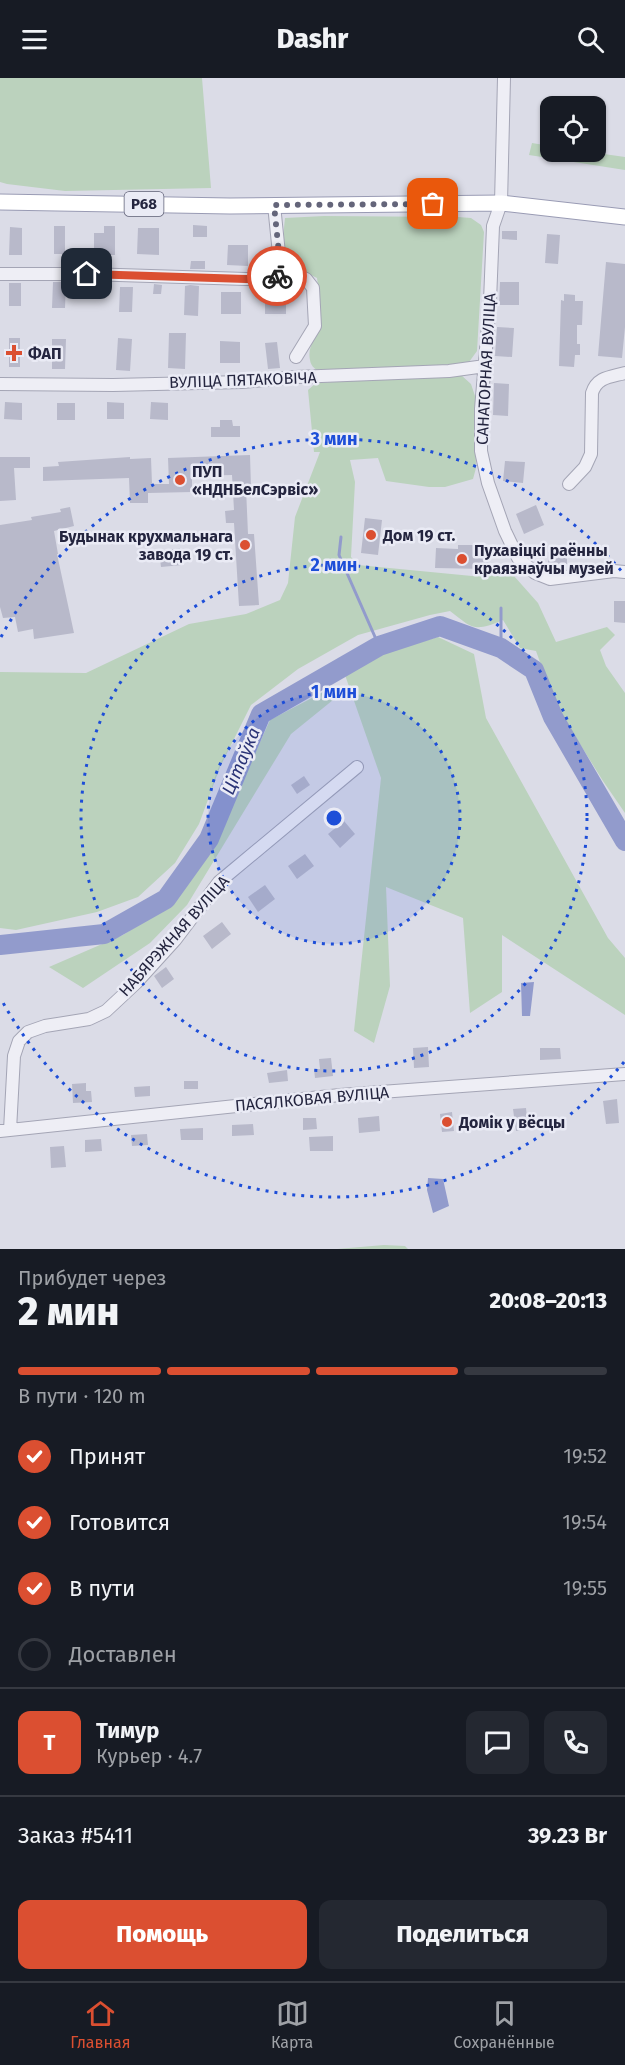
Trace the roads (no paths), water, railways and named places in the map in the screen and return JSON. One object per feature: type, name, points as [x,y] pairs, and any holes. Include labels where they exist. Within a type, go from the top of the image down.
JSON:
[{"type":"main road","name":"Р68","points":[[4,200],[274,205],[501,203],[625,217]]},
{"type":"street","name":"САНАТОРНАЯ ВУЛІЦА","points":[[504,78],[501,203],[493,226],[481,409],[481,452],[488,483],[505,531],[518,558],[535,573],[550,579],[614,571],[625,572]]},
{"type":"street","points":[[274,205],[281,273]]},
{"type":"street","points":[[0,274],[254,279],[271,279],[281,273],[295,274],[306,279],[313,288],[315,326],[296,357]]},
{"type":"street","name":"ВУЛІЦА ПЯТАКОВІЧА","points":[[0,384],[112,385],[242,381],[448,371],[485,366]]},
{"type":"street","points":[[569,484],[585,467],[591,454],[592,393],[595,384],[602,379],[625,373]]},
{"type":"street","name":"НАБЯРЭЖНАЯ ВУЛІЦА","points":[[5,1130],[18,1041],[28,1032],[45,1026],[89,1019],[106,1011],[136,983],[175,940],[219,882],[357,767]]},
{"type":"street","name":"ПАСЯЛКОВАЯ ВУЛІЦА","points":[[5,1130],[340,1095],[625,1074]]},
{"type":"water","points":[[534,982],[530,1016],[522,1016],[521,983]]},
{"type":"water","points":[[428,1178],[443,1179],[449,1206],[433,1213],[427,1190]]},
{"type":"waterway","points":[[341,537],[339,555],[379,646]]},
{"type":"waterway","points":[[501,608],[501,648]]},
{"type":"waterway","name":"Цітаўка","points":[[0,945],[104,934],[166,899],[209,839],[261,714],[379,646],[440,626],[501,648],[534,670],[553,717],[625,841]]},
{"type":"place","name":"ФАП","points":[[14,353]]},
{"type":"place","name":"ПУП «НДНБелСэрвіс»","points":[[180,480]]},
{"type":"place","name":"Дом 19 ст.","points":[[371,535]]},
{"type":"place","name":"Будынак крухмальнага завода 19 ст.","points":[[245,545]]},
{"type":"place","name":"Пухавіцкі раённы краязнаўчы музей","points":[[462,559]]},
{"type":"place","name":"Домік у вёсцы","points":[[447,1122]]}]
